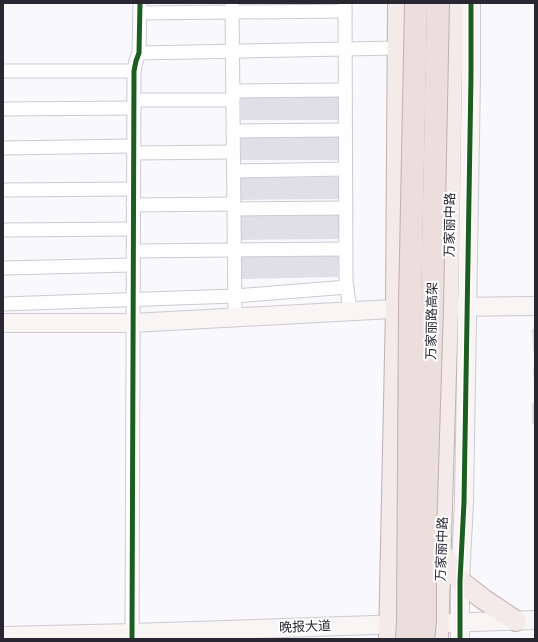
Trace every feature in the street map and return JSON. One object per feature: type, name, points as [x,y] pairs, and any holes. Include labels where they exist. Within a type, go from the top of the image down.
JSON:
[{"type":"highway","name":"万家丽路高架","points":[[406,639],[408,598],[410,306],[416,3]]},
{"type":"highway","name":"万家丽路高架","points":[[424,639],[425,535],[438,3]]},
{"type":"main road","points":[[389,631],[396,308],[398,3]]},
{"type":"main road","name":"万家丽中路","points":[[438,631],[441,551],[457,307],[453,3]]},
{"type":"main road","points":[[441,551],[460,581],[483,599],[526,620]]},
{"type":"street","points":[[460,631],[460,581],[464,502],[457,307],[470,76],[470,3]]},
{"type":"street","points":[[232,7],[235,317]]},
{"type":"street","points":[[132,636],[133,149],[134,71],[139,52],[140,8],[345,7],[346,249],[347,287],[350,311]]},
{"type":"street","points":[[139,52],[397,48]]},
{"type":"street","points":[[3,71],[134,71]]},
{"type":"street","points":[[3,109],[134,104],[233,96],[345,90]]},
{"type":"street","points":[[233,130],[345,130]]},
{"type":"street","points":[[3,148],[133,149],[233,152]]},
{"type":"street","points":[[234,170],[345,169]]},
{"type":"street","points":[[3,190],[133,189]]},
{"type":"street","points":[[133,204],[346,208]]},
{"type":"street","points":[[3,230],[133,229]]},
{"type":"street","points":[[133,251],[346,249]]},
{"type":"street","points":[[3,268],[133,265]]},
{"type":"street","points":[[3,304],[235,296],[347,287]]},
{"type":"street","points":[[3,323],[133,323],[396,308],[535,306]]},
{"type":"street","name":"晚报大道","points":[[3,636],[132,636],[460,631],[526,620]]},
{"type":"building","points":[[241,96],[342,96],[342,120],[241,120]]},
{"type":"building","points":[[241,136],[342,136],[342,160],[241,160]]},
{"type":"building","points":[[341,177],[341,199],[240,200],[240,178]]},
{"type":"building","points":[[340,215],[340,239],[241,240],[241,216]]},
{"type":"building","points":[[338,256],[338,277],[240,279],[240,257]]},
{"type":"building","points":[[532,329],[535,329],[535,351],[533,351]]},
{"type":"building","points":[[533,367],[535,367],[535,385],[534,385]]},
{"type":"building","points":[[532,403],[535,403],[535,424],[532,424]]},
{"type":"cycle path","points":[[132,639],[134,71],[139,53],[140,3]]},
{"type":"cycle path","points":[[460,639],[460,581],[464,502],[471,3]]}]
